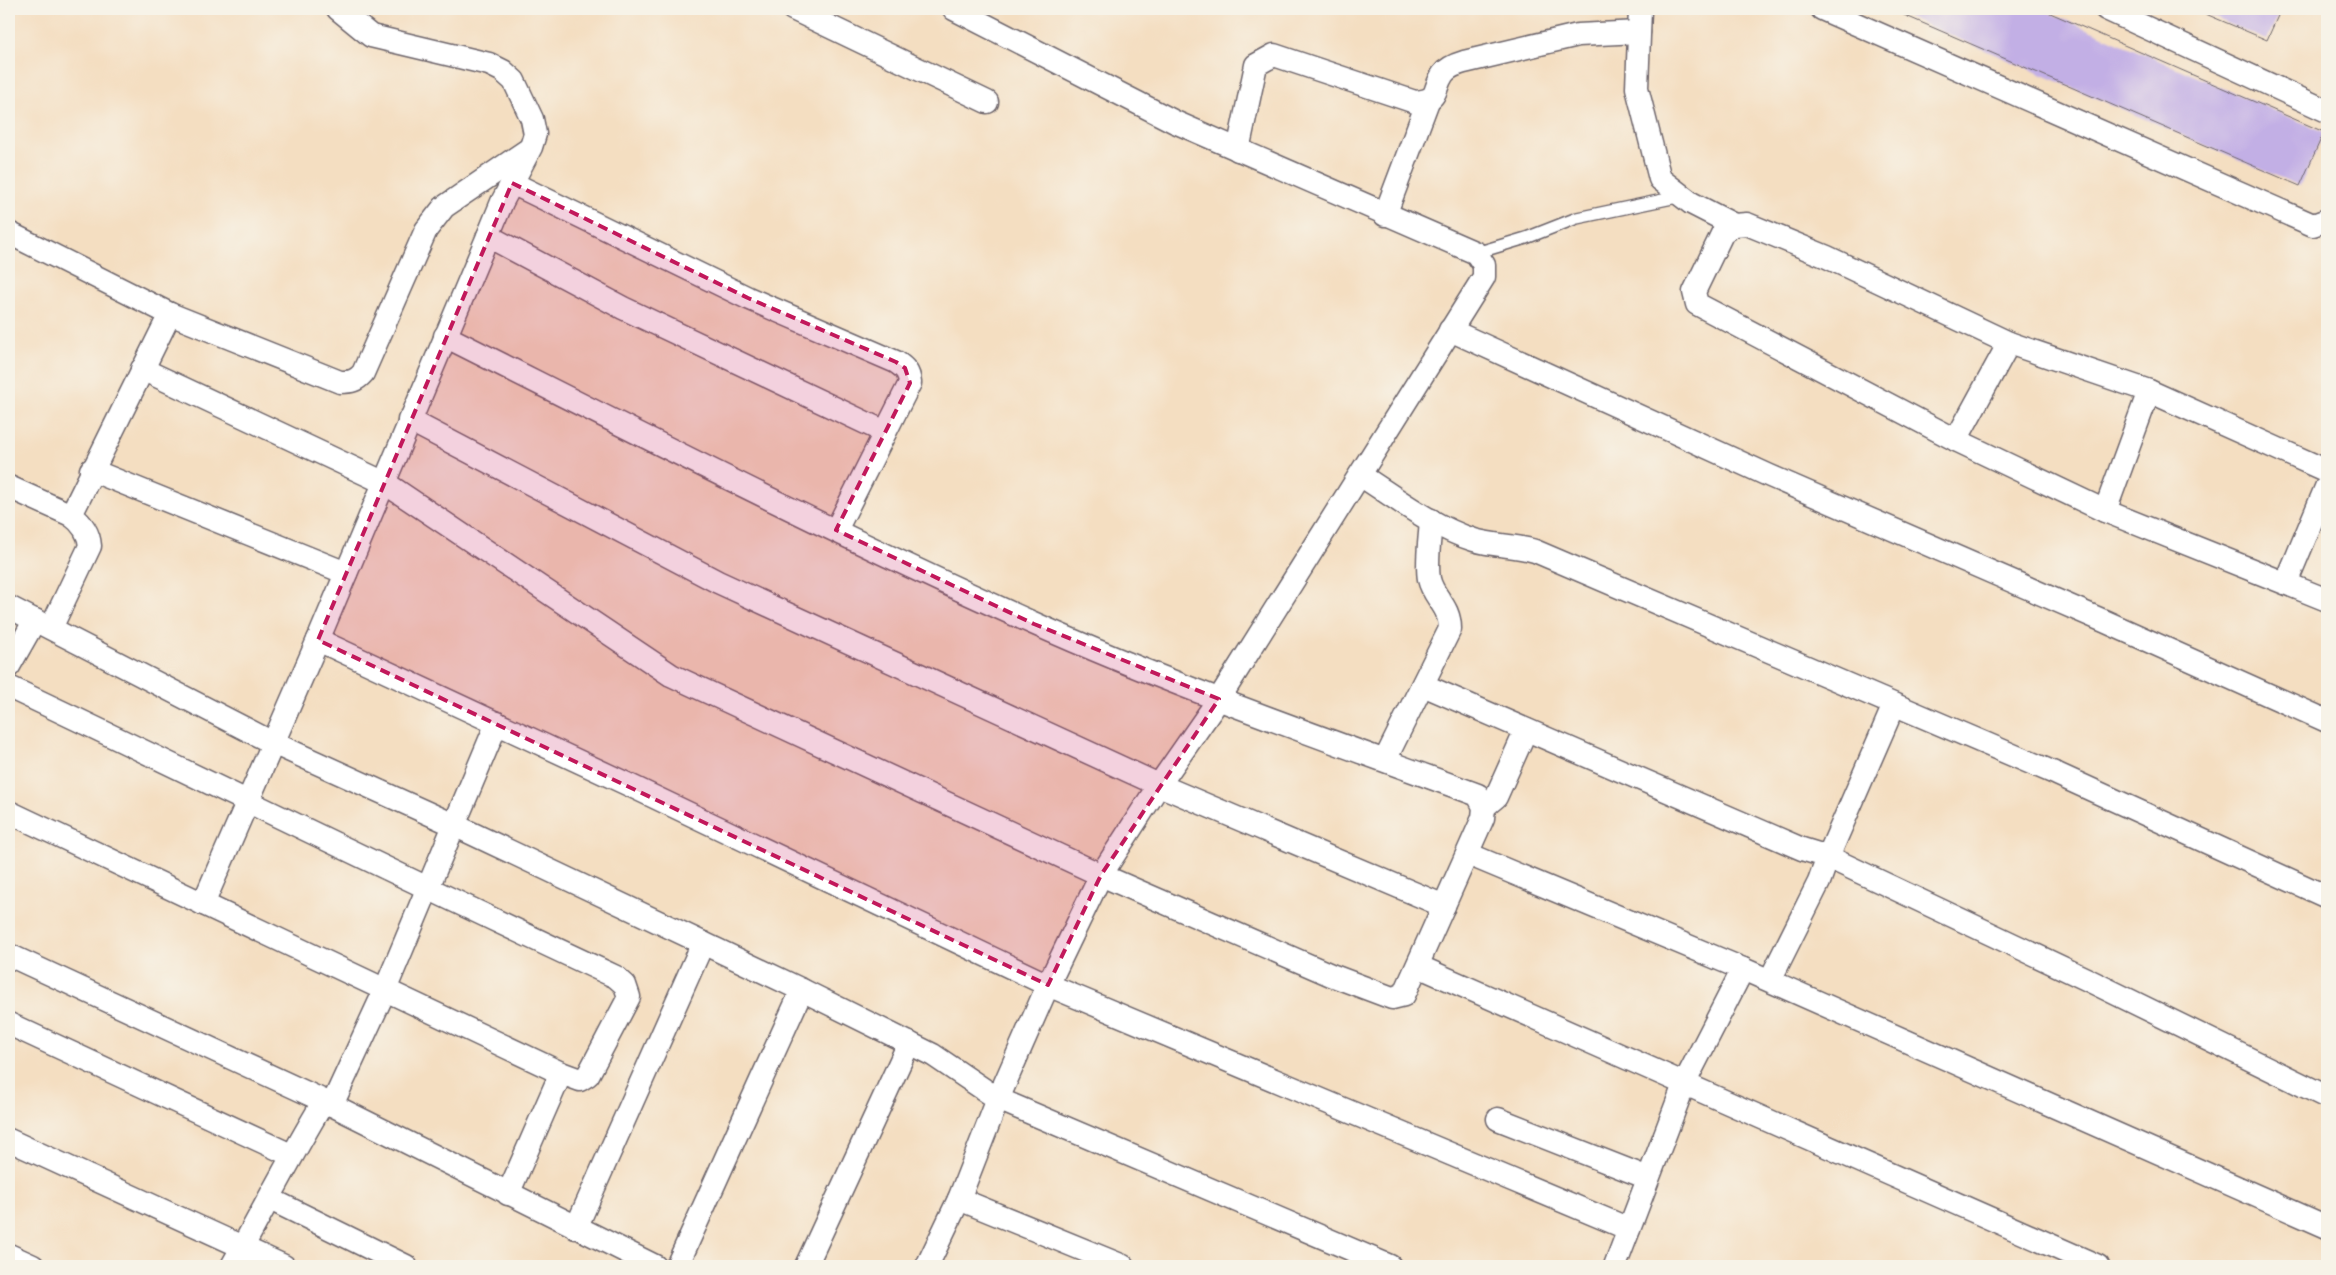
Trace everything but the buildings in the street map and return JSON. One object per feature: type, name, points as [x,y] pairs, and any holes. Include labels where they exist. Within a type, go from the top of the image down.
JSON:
[{"type":"street","points":[[203,904],[385,483],[409,420],[488,236],[531,147],[535,134],[532,119],[514,81],[503,71],[489,64],[371,36],[338,9]]},
{"type":"street","points":[[793,9],[987,102]]},
{"type":"street","points":[[927,1266],[959,1199],[998,1099],[1048,985],[1101,875],[1159,785],[1219,699],[1484,277],[1484,265],[1476,253],[1175,122],[954,9]]},
{"type":"street","points":[[1640,9],[1637,88],[1660,179],[1682,196],[1734,226]]},
{"type":"street","points":[[1822,9],[2313,226],[2327,220]]},
{"type":"street","points":[[2106,9],[2327,111]]},
{"type":"street","points":[[1385,215],[1428,101],[1436,94],[1443,74],[1451,66],[1578,36],[1639,32]]},
{"type":"street","points":[[1238,150],[1256,65],[1274,55],[1414,102],[1428,101]]},
{"type":"street","points":[[9,233],[170,314],[340,382],[357,380],[363,372],[426,230],[444,208],[531,147]]},
{"type":"street","points":[[512,183],[748,298],[896,362],[904,368],[909,375],[910,383],[836,530]]},
{"type":"street","points":[[2327,471],[2149,391],[2009,343],[1827,257],[1747,224],[1734,226],[1722,232],[1694,292],[1697,304],[1956,440],[2105,511],[2327,600]]},
{"type":"street","points":[[488,236],[623,308],[885,432]]},
{"type":"street","points":[[71,515],[91,470],[170,314]]},
{"type":"street","points":[[1450,330],[1770,476],[2104,621],[2327,721]]},
{"type":"street","points":[[142,370],[385,483],[672,675],[1101,875],[1331,975],[1392,998],[1404,995],[1483,818],[1484,807],[1478,795],[1219,699],[1034,624],[754,492],[445,336]]},
{"type":"street","points":[[1956,440],[2009,343]]},
{"type":"street","points":[[2105,511],[2149,391]]},
{"type":"street","points":[[409,420],[718,582],[1159,785],[1444,906]]},
{"type":"street","points":[[91,470],[346,573]]},
{"type":"street","points":[[1360,475],[1431,520],[1475,540],[1535,551],[2057,774],[2327,897]]},
{"type":"street","points":[[2286,583],[2327,485]]},
{"type":"street","points":[[9,487],[71,515],[85,529],[89,537],[90,546],[43,624],[9,666]]},
{"type":"street","points":[[1385,760],[1450,629],[1450,618],[1446,608],[1429,580],[1431,520]]},
{"type":"street","points":[[9,607],[273,743],[454,825],[802,990],[933,1055],[998,1099],[1390,1266]]},
{"type":"street","points":[[318,640],[1048,985],[1629,1229]]},
{"type":"street","points":[[1422,685],[1802,849],[1828,857],[2086,978],[2327,1097]]},
{"type":"street","points":[[9,687],[248,800],[427,889],[616,977],[625,985],[629,997],[588,1075],[580,1080],[561,1073],[384,990],[9,812]]},
{"type":"street","points":[[1770,980],[1819,882],[1894,705]]},
{"type":"street","points":[[232,1266],[270,1199],[291,1155],[328,1103],[384,990],[497,723]]},
{"type":"street","points":[[1484,807],[1496,798],[1526,730]]},
{"type":"street","points":[[1468,854],[1770,980],[2327,1227]]},
{"type":"street","points":[[576,1228],[703,943]]},
{"type":"street","points":[[9,955],[328,1103],[655,1266]]},
{"type":"street","points":[[1418,966],[1685,1082],[2098,1266]]},
{"type":"street","points":[[1615,1266],[1685,1082],[1743,969]]},
{"type":"street","points":[[677,1266],[802,990]]},
{"type":"street","points":[[9,1024],[291,1155]]},
{"type":"street","points":[[806,1266],[908,1043]]},
{"type":"street","points":[[508,1194],[561,1073]]},
{"type":"street","points":[[1498,1119],[1648,1178]]},
{"type":"street","points":[[9,1140],[284,1266]]},
{"type":"street","points":[[270,1199],[406,1266]]},
{"type":"street","points":[[959,1199],[1087,1260],[1123,1266]]},
{"type":"street","points":[[9,1255],[32,1266]]},
{"type":"lane","points":[[1476,253],[1526,238],[1577,218],[1682,196]]},
{"type":"highlighted area","points":[[512,183],[748,298],[896,362],[905,368],[910,383],[836,530],[1034,624],[1219,699],[1101,875],[1048,985],[318,640]]}]
